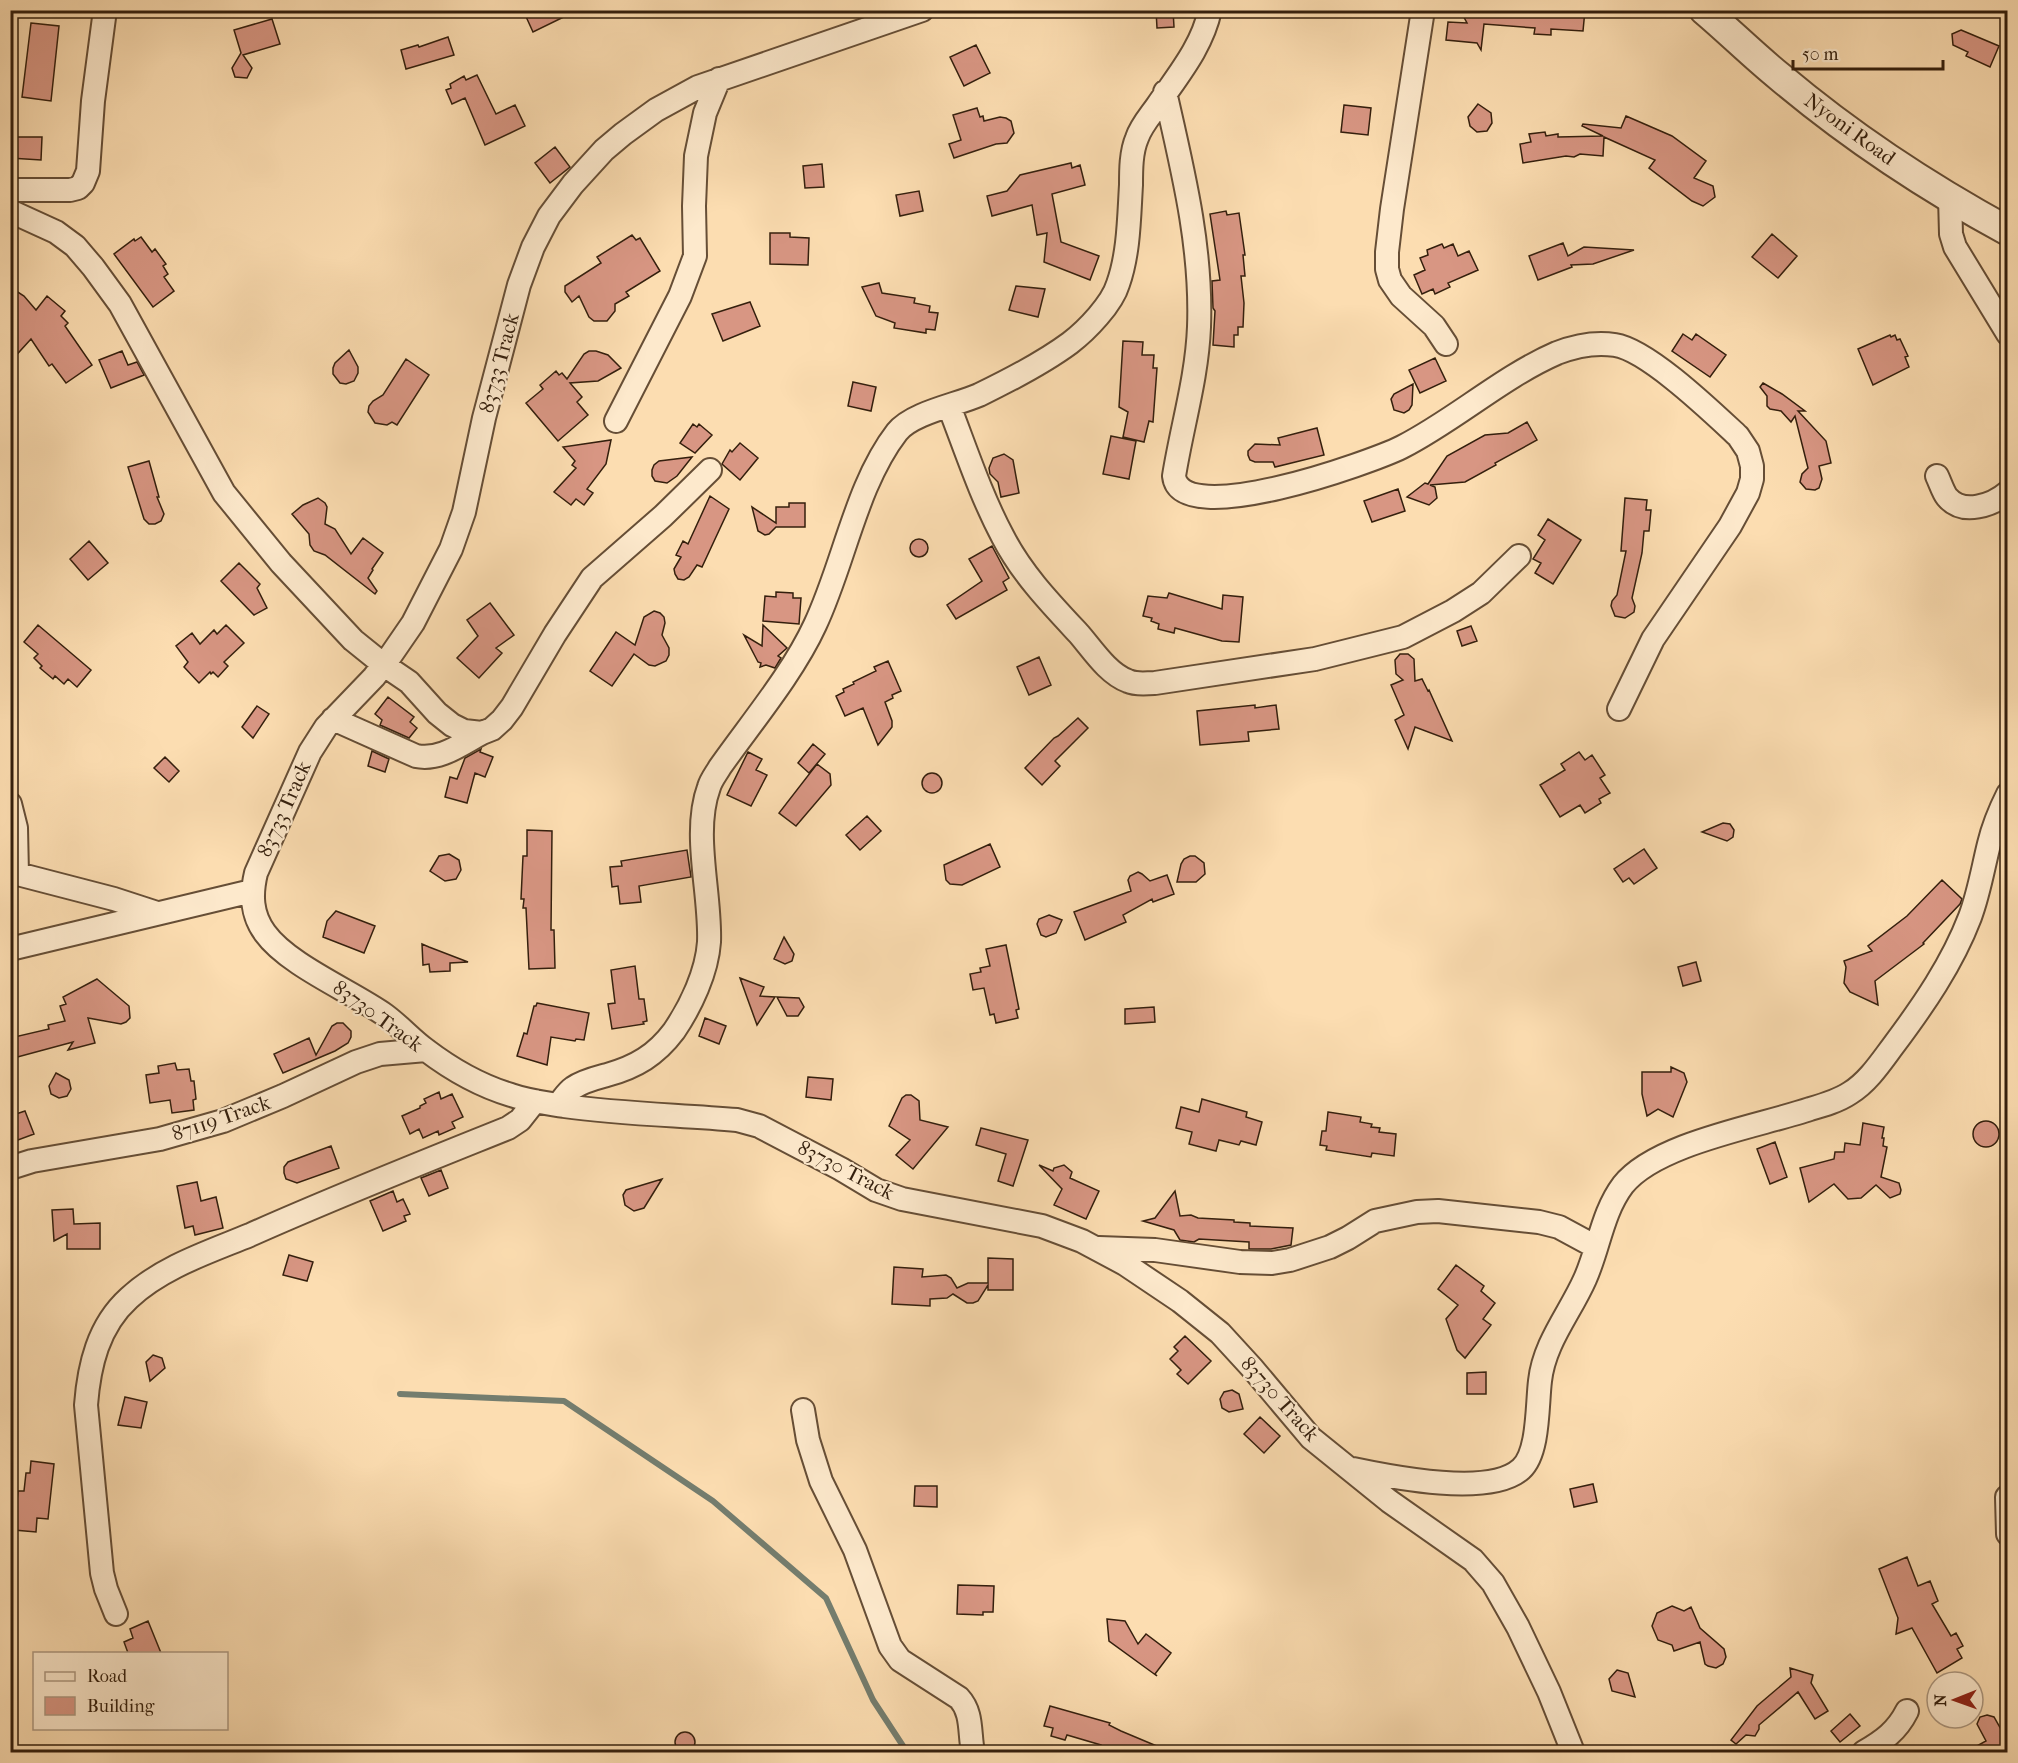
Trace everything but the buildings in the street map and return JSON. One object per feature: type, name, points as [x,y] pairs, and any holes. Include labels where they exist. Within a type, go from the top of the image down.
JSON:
[{"type":"street","points":[[10,190],[70,190],[78,188],[83,183],[87,171],[93,101],[105,10]]},
{"type":"street","name":"83733 Track","points":[[252,891],[256,873],[310,752],[333,719],[384,665],[413,623],[452,549],[464,512],[484,418],[519,285],[533,247],[549,216],[573,184],[622,134],[656,110],[698,87],[922,10]]},
{"type":"street","points":[[558,1105],[572,1088],[628,1069],[649,1058],[661,1047],[680,1020],[704,971],[709,943],[703,812],[709,787],[720,767],[807,641],[825,601],[871,478],[886,448],[899,429],[921,415],[978,395],[1052,355],[1088,327],[1112,298],[1124,262],[1135,140],[1197,46],[1206,29],[1210,10]]},
{"type":"street","points":[[1423,10],[1392,209],[1387,269],[1390,280],[1401,296],[1434,326],[1446,344]]},
{"type":"street","name":"Nyoni Road","points":[[1704,10],[1780,78],[1907,172],[2007,231]]},
{"type":"street","points":[[616,421],[680,296],[695,256],[696,156],[705,113],[719,80]]},
{"type":"street","points":[[1165,92],[1192,211],[1200,282],[1199,329],[1194,378],[1174,476],[1175,484],[1180,489],[1199,496],[1215,498],[1237,496],[1257,493],[1364,463],[1405,446],[1530,367],[1559,352],[1583,345],[1617,345],[1647,359],[1738,436],[1748,451],[1752,466],[1748,493],[1730,526],[1653,639],[1619,709]]},
{"type":"street","points":[[1950,197],[1951,234],[1956,247],[2007,334]]},
{"type":"street","points":[[10,211],[56,232],[75,246],[93,267],[120,304],[224,493],[339,627],[384,665],[409,681],[437,713],[452,725],[464,731],[482,733]]},
{"type":"street","points":[[949,406],[979,486],[1004,538],[1020,564],[1038,588],[1111,670],[1129,682],[1155,683],[1315,659],[1403,637],[1481,593],[1519,556]]},
{"type":"street","points":[[333,719],[424,758],[442,754],[492,729],[512,707],[555,634],[592,578],[663,516],[710,470]]},
{"type":"street","points":[[1937,476],[1947,497],[1956,504],[1980,507],[2007,492]]},
{"type":"street","points":[[1349,1469],[1413,1481],[1475,1483],[1498,1479],[1521,1469],[1528,1459],[1533,1443],[1544,1360],[1553,1338],[1585,1279],[1603,1222],[1624,1184],[1638,1171],[1659,1158],[1718,1136],[1776,1121],[1836,1100],[1851,1093],[1865,1081],[1885,1058],[1938,981],[1970,916],[1982,877],[1989,842],[2007,794]]},
{"type":"street","points":[[10,804],[16,828],[14,873],[114,899],[159,914]]},
{"type":"street","points":[[10,949],[252,891]]},
{"type":"street","name":"83730 Track","points":[[252,891],[256,916],[264,932],[275,946],[386,1016],[426,1050],[458,1071],[510,1095],[558,1105],[604,1111],[737,1120],[759,1126],[876,1190],[902,1199],[1042,1226],[1094,1247],[1125,1264],[1180,1301],[1220,1333],[1311,1438],[1389,1501],[1473,1560],[1493,1583],[1518,1627],[1549,1692],[1573,1752]]},
{"type":"street","name":"87119 Track","points":[[10,1168],[32,1161],[160,1139],[223,1121],[356,1062],[380,1054],[426,1050]]},
{"type":"street","points":[[116,1614],[102,1573],[87,1405],[88,1380],[93,1357],[112,1317],[128,1298],[163,1274],[346,1192],[508,1128],[520,1120],[535,1101]]},
{"type":"street","points":[[1094,1247],[1155,1250],[1240,1263],[1272,1263],[1290,1260],[1330,1247],[1375,1221],[1417,1212],[1438,1212],[1539,1222],[1559,1227],[1596,1247]]},
{"type":"street","points":[[803,1410],[808,1440],[821,1481],[855,1550],[890,1646],[900,1660],[959,1698],[965,1705],[969,1714],[973,1752]]},
{"type":"street","points":[[2007,1497],[2007,1534]]},
{"type":"street","points":[[1864,1752],[1883,1741],[1894,1731],[1901,1724],[1907,1711]]},
{"type":"waterway","points":[[400,1394],[564,1401],[713,1501],[826,1598],[873,1700],[907,1752]]}]
